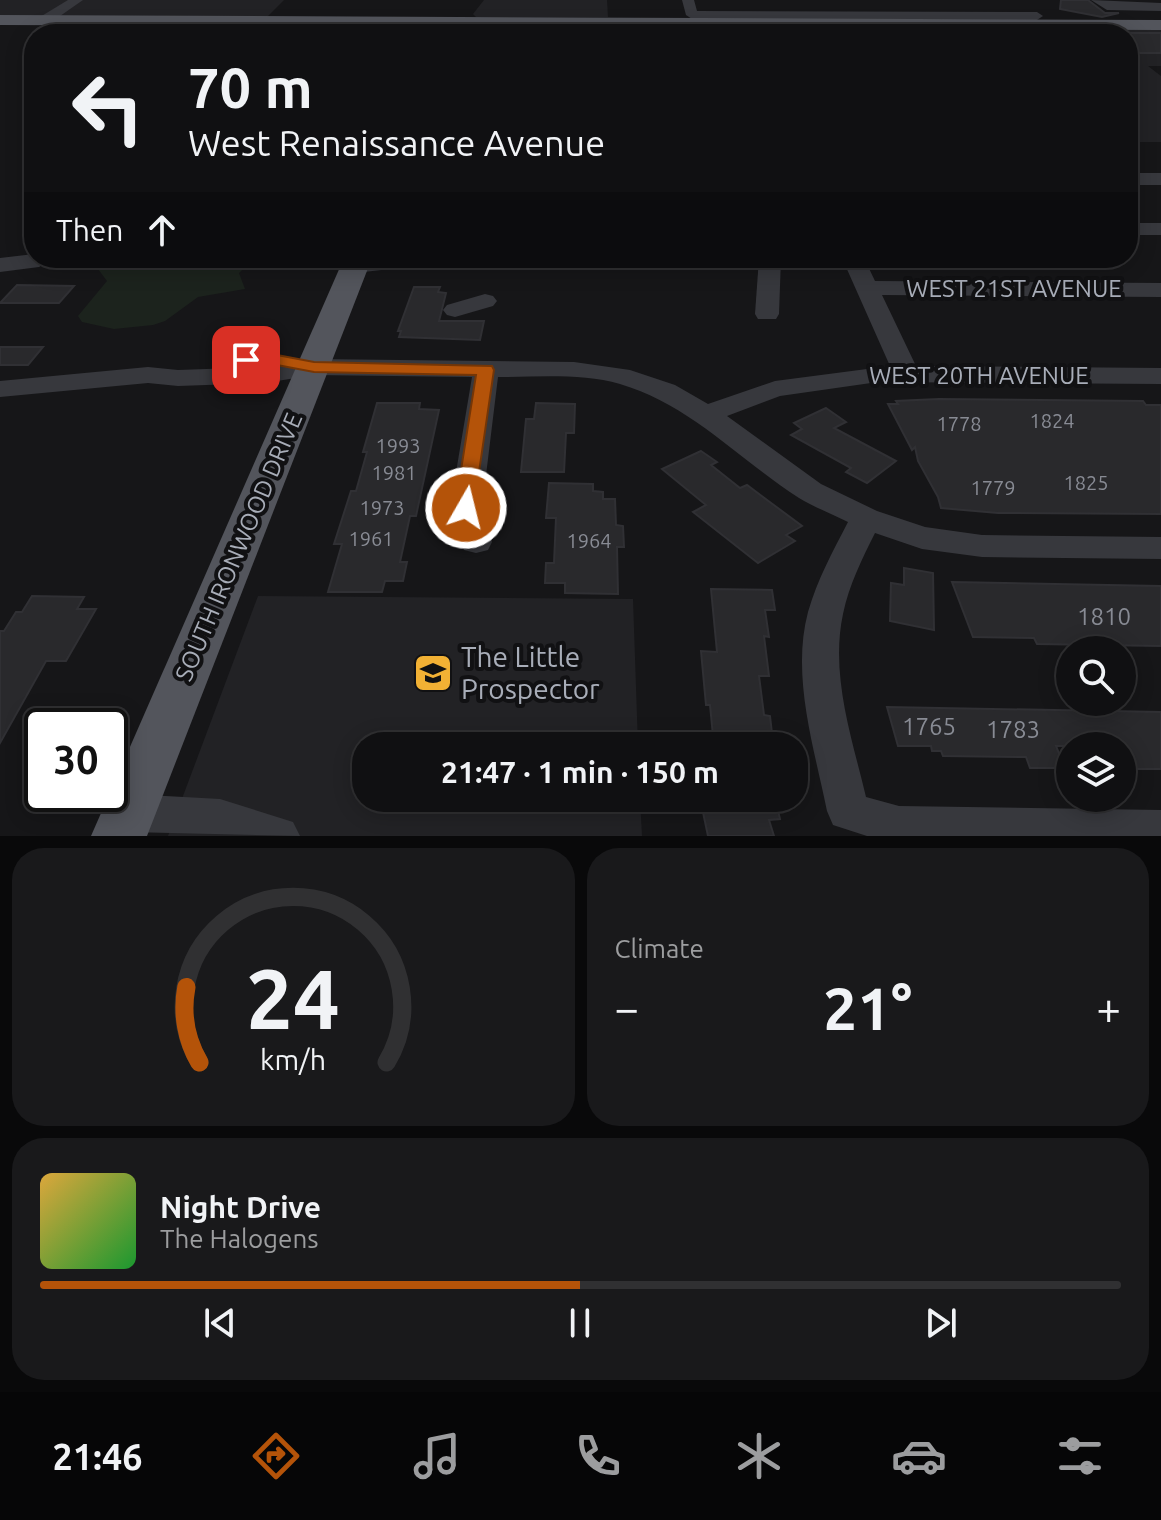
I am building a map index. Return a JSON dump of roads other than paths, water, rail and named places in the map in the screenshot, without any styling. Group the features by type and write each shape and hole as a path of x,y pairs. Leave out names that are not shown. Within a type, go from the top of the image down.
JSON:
{"main road":[{"path":"456,24 465,1"},
{"path":"0,20 250,24"},
{"path":"661,24 868,20 1102,24"},
{"path":"1138,25 1161,25"},
{"name":"SOUTH IRONWOOD DRIVE","path":"124,824 355,268"}],"street":[{"path":"45,20 77,0"},
{"path":"688,0 692,15 868,20 1037,16 1016,0"},
{"path":"768,0 776,15"},
{"path":"853,0 868,20"},
{"path":"938,0 954,16"},
{"path":"1102,3 1161,7"},
{"path":"1138,179 1161,179"},
{"path":"1138,229 1161,229"},
{"path":"0,265 24,262"},
{"path":"374,268 383,271 471,268"},
{"path":"767,314 769,268"},
{"path":"858,268 907,374"},
{"name":"WEST 21ST AVENUE","path":"867,288 1161,290"},
{"path":"455,310 485,301"},
{"path":"0,389 148,375 178,378 265,375 314,367 574,370 621,376 665,391 706,414 810,491 866,518 922,538 982,546 1161,548"},
{"path":"476,542 466,508 486,370"},
{"name":"WEST 20TH AVENUE","path":"706,414 775,389 878,374 1161,376"},
{"path":"866,518 836,581 824,618 822,672 829,723 848,811 899,826 1161,830"},
{"path":"124,824 220,818 278,836"}],"place":[{"name":"The Little Prospector","path":"433,673"}]}
